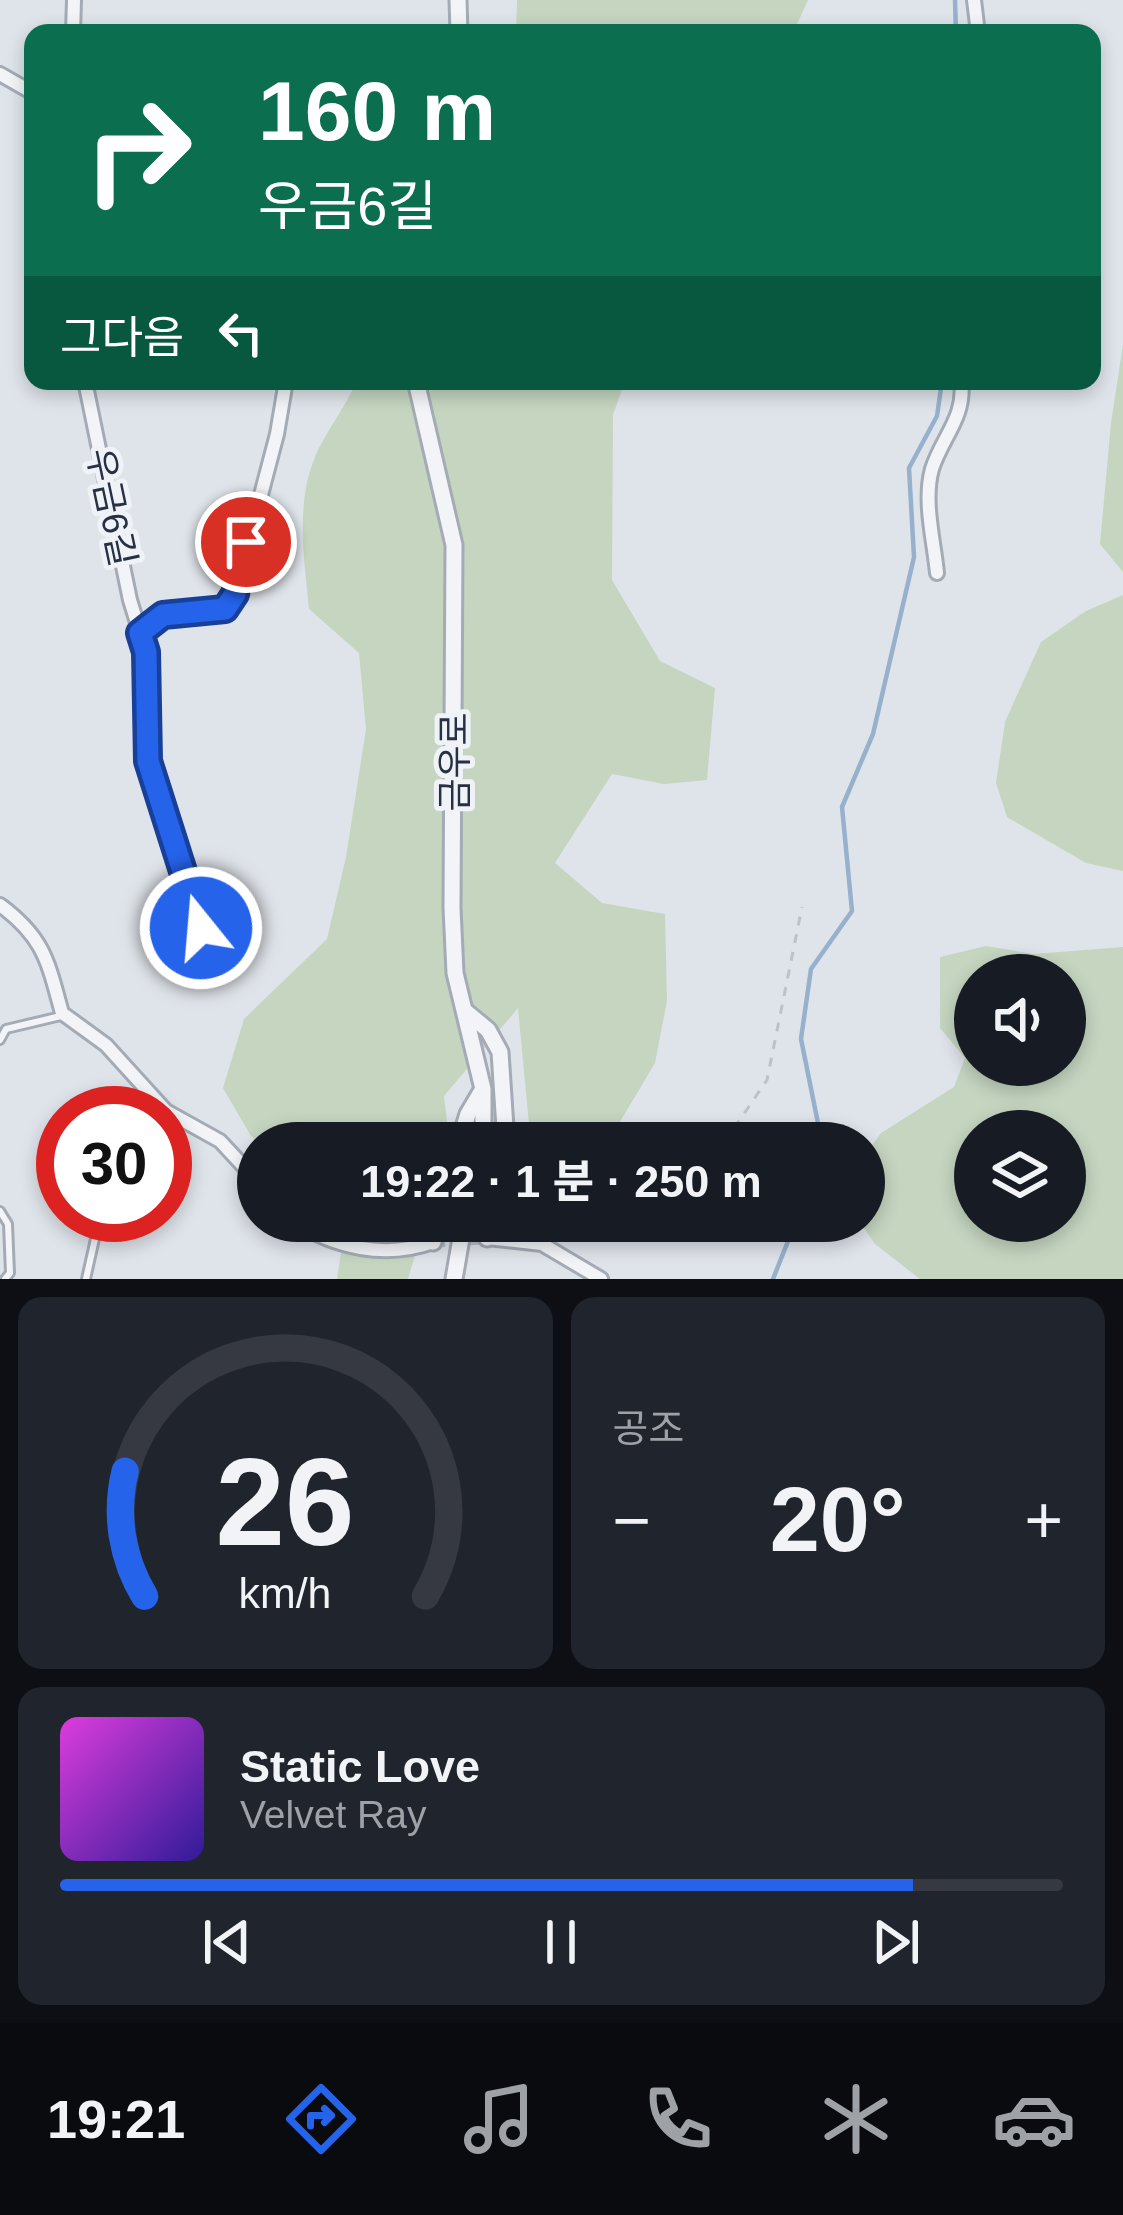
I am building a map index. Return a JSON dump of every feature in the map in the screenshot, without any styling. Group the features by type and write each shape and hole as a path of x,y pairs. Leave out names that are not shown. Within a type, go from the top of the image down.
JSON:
{"street":[{"name":"우금6길","path":"88,390 146,652 148,761 215,963"},
{"path":"140,633 163,615 225,609 235,594 284,390"},
{"name":"금우로","path":"418,390 454,545 455,974 483,1089 483,1122"},
{"path":"937,573 928,498 932,467 949,440 964,400 962,390"},
{"path":"0,905 34,935 50,962 65,1016 106,1045 142,1086"},
{"path":"464,1011 488,1030 500,1052 505,1122"},
{"path":"466,1122 483,1089"},
{"path":"192,1126 220,1141 237,1159"},
{"path":"334,1242 402,1251 433,1242"},
{"path":"454,1279 460,1242"},
{"path":"534,1242 601,1279"}],"lane":[{"path":"0,1040 5,1029 65,1016"},
{"path":"0,1210 8,1224 10,1273 5,1279"},
{"path":"86,1279 94,1242"}],"path":[{"path":"738,1122 767,1080 802,907"},
{"path":"542,1244 546,1242"}],"green space":[{"path":"517,0 808,0 797,24 516,24"},
{"path":"1123,344 1123,572 1100,544"},
{"path":"352,390 622,390 613,415 612,580 660,661 715,688 707,780 664,784 612,774 555,863 602,903 665,914 667,1001 655,1063 620,1122 529,1122 518,1008 444,1096 447,1122 243,1122 223,1088 244,1019 327,939 346,857 366,729 359,653 309,609 303,527 311,467"},
{"path":"1123,595 1123,871 1086,863 1007,817 996,783 1005,722 1041,642 1086,611"},
{"path":"986,946 1034,954 954,954 954,1045 940,1028 940,957"},
{"path":"1123,947 1123,1279 920,1279 875,1244 885,1242 885,1130 954,1087 1086,1086 1086,954 1034,954"},
{"path":"343,1242 419,1242 408,1279 337,1279"}],"waterway":[{"path":"955,0 956,24"},
{"path":"818,1122 801,1039 811,969 852,911 842,807 873,734 914,557 909,468 937,416 941,390"},
{"path":"773,1279 788,1242"}],"route":[{"path":"201,928 148,761 146,652 140,633 163,615 225,609 235,594 246,542"}]}
